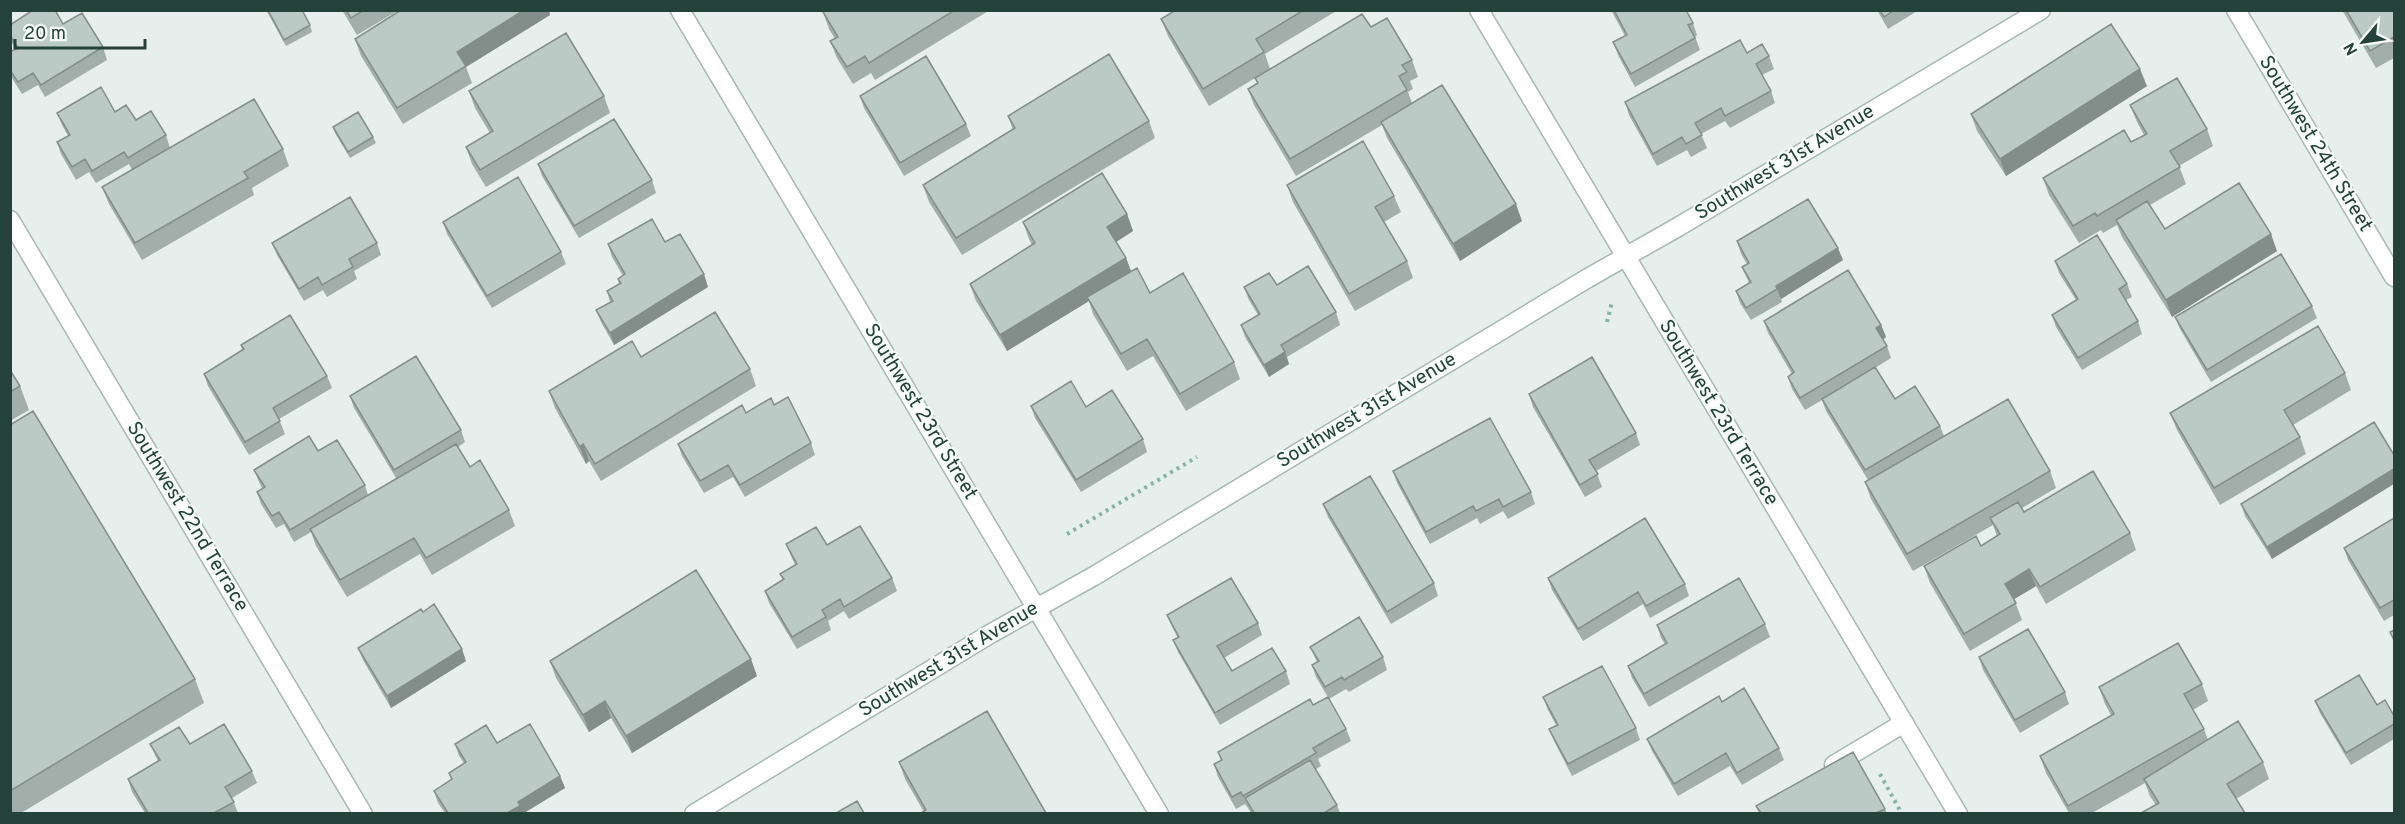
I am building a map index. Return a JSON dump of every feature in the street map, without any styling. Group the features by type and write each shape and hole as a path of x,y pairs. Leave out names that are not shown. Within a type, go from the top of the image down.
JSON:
{"street":[{"name":"Southwest 23rd Street","path":"680,10 1159,813"},
{"name":"Southwest 23rd Terrace","path":"1479,10 1958,813"},
{"name":"Southwest 31st Avenue","path":"694,813 2041,10"},
{"name":"Southwest 24th Street","path":"2236,10 2394,277"},
{"name":"Southwest 22nd Terrace","path":"10,220 363,813"},
{"path":"1815,777 1904,723"}],"path":[{"path":"1607,322 1614,298"},
{"path":"1067,534 1197,457"},
{"path":"1876,767 1902,813"}],"building":[{"path":"33,10 55,10 63,24 82,13 103,47 41,85 33,73 18,82 10,70 10,52 18,48 10,35 10,25"},
{"path":"268,10 302,10 310,25 284,40"},
{"path":"346,10 364,10 351,18"},
{"path":"401,10 524,10 457,52 466,66 397,108 355,39"},
{"path":"826,10 955,10 869,63 865,56 847,67 830,41 838,37 823,12"},
{"path":"1176,10 1304,10 1256,39 1264,52 1203,89 1161,19"},
{"path":"1614,10 1686,10 1693,23 1688,25 1695,38 1631,74 1613,42 1627,35"},
{"path":"1880,10 1894,10 1884,17"},
{"path":"2346,10 2394,10 2394,37 2370,51"},
{"path":"1362,14 1371,27 1387,18 1412,60 1402,65 1407,72 1399,76 1407,90 1290,159 1248,89 1258,83 1255,78"},
{"path":"2111,24 2140,69 2000,159 1971,114"},
{"path":"566,33 604,96 480,170 466,147 493,131 469,91"},
{"path":"1740,40 1747,53 1762,44 1769,56 1756,64 1771,91 1725,116 1721,108 1695,123 1702,135 1686,144 1682,137 1653,154 1625,102"},
{"path":"1109,54 1149,121 956,238 923,185 1015,128 1008,116"},
{"path":"926,56 966,124 900,163 860,96"},
{"path":"2177,78 2207,129 2170,151 2180,167 2097,216 2095,213 2073,226 2043,178 2124,130 2131,142 2147,134 2130,105"},
{"path":"1442,85 1516,204 1453,244 1381,122"},
{"path":"101,87 115,112 126,105 136,120 151,111 166,135 128,158 124,152 92,171 85,159 72,167 57,142 70,135 57,113"},
{"path":"254,99 283,149 244,172 248,178 135,243 102,187"},
{"path":"358,112 373,137 348,152 333,127"},
{"path":"614,119 652,180 574,226 538,164"},
{"path":"1363,141 1394,196 1375,207 1407,261 1349,294 1287,185"},
{"path":"1102,173 1127,214 1107,227 1126,258 1000,335 970,284 1035,243 1023,222"},
{"path":"518,177 561,252 487,296 443,222"},
{"path":"2239,183 2271,234 2166,300 2116,220 2147,201 2165,229"},
{"path":"350,197 377,243 349,259 353,267 322,285 318,277 299,289 272,243"},
{"path":"1808,199 1838,248 1776,286 1777,289 1746,308 1736,291 1751,282 1742,267 1749,263 1737,241"},
{"path":"652,219 665,242 680,234 704,274 610,333 596,310 613,301 607,291 621,283 618,279 625,274 608,244"},
{"path":"2097,235 2127,284 2119,289 2138,321 2078,358 2052,315 2078,299 2055,261"},
{"path":"2281,254 2312,306 2207,370 2175,317"},
{"path":"1308,266 1336,312 1281,345 1285,352 1264,365 1241,325 1260,314 1244,287 1269,273 1277,285"},
{"path":"1137,268 1150,293 1183,273 1234,362 1180,394 1147,339 1121,354 1087,297"},
{"path":"1848,270 1881,325 1876,328 1887,346 1800,398 1788,377 1794,372 1764,321"},
{"path":"715,312 750,369 595,464 583,444 580,447 549,391 632,341 641,357"},
{"path":"290,315 327,376 273,408 280,421 245,442 204,374 244,349 241,345"},
{"path":"2318,326 2345,373 2284,410 2300,437 2214,488 2170,413"},
{"path":"416,356 461,430 394,470 350,396"},
{"path":"1592,357 1636,433 1589,460 1598,474 1580,485 1529,394"},
{"path":"1875,367 1895,399 1915,386 1940,426 1865,470 1822,399"},
{"path":"10,370 20,386 10,392"},
{"path":"1071,381 1086,407 1112,390 1143,439 1076,480 1031,406"},
{"path":"788,397 811,443 740,485 728,465 700,481 678,444 742,405 746,413 771,398 774,405"},
{"path":"2008,399 2050,471 1907,554 1865,482"},
{"path":"33,411 195,679 10,791 10,425"},
{"path":"1490,418 1531,492 1503,507 1499,499 1476,511 1473,506 1426,532 1393,471"},
{"path":"2374,422 2394,455 2394,469 2267,547 2241,504"},
{"path":"309,436 318,451 337,440 365,485 290,530 279,512 272,516 257,492 265,487 254,470"},
{"path":"456,444 470,467 480,460 509,510 426,558 414,538 340,580 310,529"},
{"path":"2093,471 2130,533 2040,587 2029,569 2005,584 2016,603 1964,634 1924,566 1976,536 1981,546 2000,534 1990,518 2018,502 2024,512"},
{"path":"1370,476 1434,583 1387,612 1323,504"},
{"path":"1645,518 1685,584 1646,606 1638,592 1578,629 1548,578"},
{"path":"2394,518 2394,600 2380,608 2344,548"},
{"path":"860,526 892,578 844,607 840,599 822,610 826,617 792,637 765,591 784,579 780,574 797,564 786,544 816,527 827,545"},
{"path":"696,570 751,659 626,736 605,701 583,715 550,661"},
{"path":"1231,578 1258,623 1217,646 1232,671 1272,648 1286,671 1215,713 1173,640 1179,637 1167,615"},
{"path":"1739,578 1765,624 1644,694 1628,666 1667,643 1657,625"},
{"path":"434,604 462,649 387,696 358,648 421,609 423,612"},
{"path":"1359,617 1383,657 1344,680 1342,677 1325,687 1312,665 1319,661 1310,647"},
{"path":"2028,629 2065,692 2015,720 1979,657"},
{"path":"2178,643 2202,684 2184,694 2204,729 2068,806 2040,756 2114,714 2099,687"},
{"path":"1602,666 1636,728 1568,764 1549,729 1558,725 1543,697"},
{"path":"2359,675 2377,705 2385,700 2394,716 2394,724 2346,753 2315,701"},
{"path":"1744,688 1779,748 1737,773 1726,753 1674,784 1647,739 1719,696 1722,702"},
{"path":"1328,697 1346,729 1313,748 1316,753 1243,796 1241,792 1232,797 1214,764 1222,760 1218,752 1310,699 1313,705"},
{"path":"987,711 1046,813 921,813 926,810 899,762"},
{"path":"2238,721 2263,762 2227,784 2245,813 2141,813 2159,803 2144,779"},
{"path":"224,724 252,771 225,787 234,802 214,813 148,813 128,779 160,760 150,744 179,727 190,744"},
{"path":"530,724 560,776 518,802 520,806 507,813 448,813 434,791 452,779 449,773 466,762 455,744 486,725 497,743"},
{"path":"1853,752 1885,809 1876,813 1761,813 1756,806"},
{"path":"1310,760 1337,805 1324,813 1254,813 1245,798"},
{"path":"857,801 864,813 836,813"}]}
